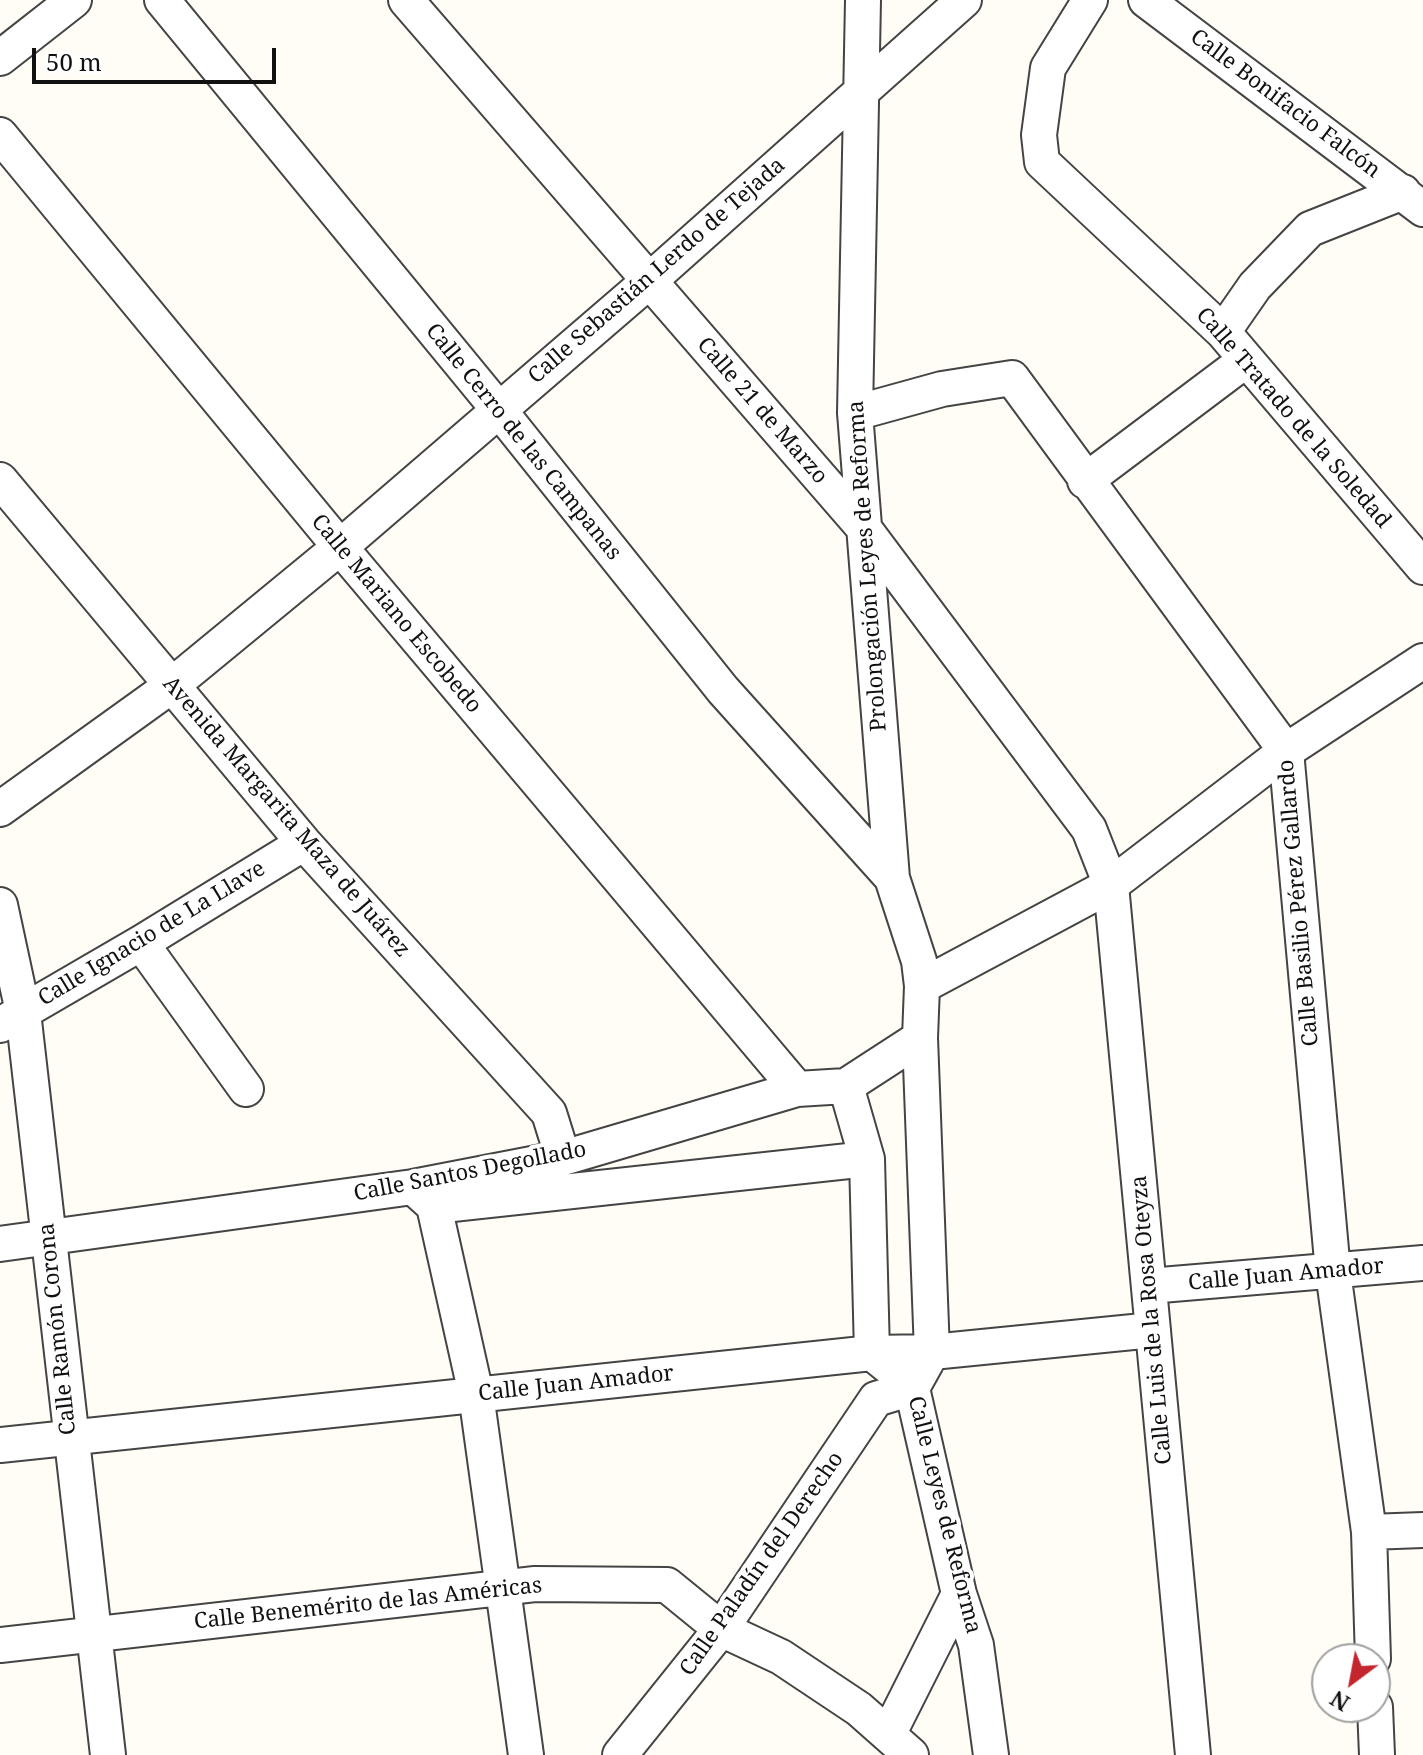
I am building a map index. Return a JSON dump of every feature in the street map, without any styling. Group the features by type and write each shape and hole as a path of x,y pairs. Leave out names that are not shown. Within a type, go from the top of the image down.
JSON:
{"street":[{"path":"0,58 73,0"},
{"name":"Calle Cerro de las Campanas","path":"162,0 499,410 723,690 892,878"},
{"name":"Calle 21 de Marzo","path":"406,0 863,527 1089,829 1111,885"},
{"name":"Prolongación Leyes de Reforma","path":"863,0 855,413 892,878 919,961 922,986 920,1038"},
{"name":"Calle Sebastián Lerdo de Tejada","path":"0,809 171,686 340,547 649,281 964,0"},
{"name":"Calle Tratado de la Soledad","path":"1090,0 1048,68 1039,135 1042,162 1223,332 1423,567"},
{"name":"Calle Bonifacio Falcón","path":"1146,0 1413,201"},
{"name":"Calle Mariano Escobedo","path":"0,135 340,547 797,1089"},
{"path":"1223,332 1255,286 1310,229 1413,201"},
{"path":"1085,481 1246,360"},
{"name":"Calle Basilio Pérez Gallardo","path":"855,413 942,389 1012,378 1286,751 1333,1272 1369,1532 1372,1643"},
{"name":"Avenida Margarita Maza de Juárez","path":"0,480 304,843 549,1113 563,1158"},
{"path":"922,986 1111,885 1286,751 1423,661"},
{"name":"Calle Ignacio de La Llave","path":"12,1018 304,843"},
{"name":"Calle Luis de la Rosa Oteyza","path":"1111,885 1193,1755"},
{"name":"Calle Ramón Corona","path":"0,905 12,1018 48,1239 108,1755"},
{"path":"141,943 246,1089"},
{"path":"920,1038 932,1352"},
{"name":"Calle Santos Degollado","path":"423,1196 797,1089 846,1086 920,1038"},
{"path":"846,1086 867,1159 872,1353 912,1388"},
{"name":"Calle Santos Degollado","path":"0,1244 423,1196 867,1159"},
{"path":"423,1196 476,1394 526,1755"},
{"name":"Calle Juan Amador","path":"1149,1286 1423,1263"},
{"name":"Calle Juan Amador","path":"0,1445 872,1353 932,1352 1153,1330"},
{"name":"Calle Leyes de Reforma","path":"932,1352 912,1388 959,1594 976,1645 991,1755"},
{"name":"Calle Paladín del Derecho","path":"620,1755 721,1629 876,1399 912,1388"},
{"path":"1369,1532 1423,1530"},
{"name":"Calle Benemérito de las Américas","path":"0,1645 535,1584 667,1585 721,1629 781,1657 859,1709 900,1744"},
{"path":"900,1744 959,1594"},
{"path":"1376,1723 1377,1755"}]}
